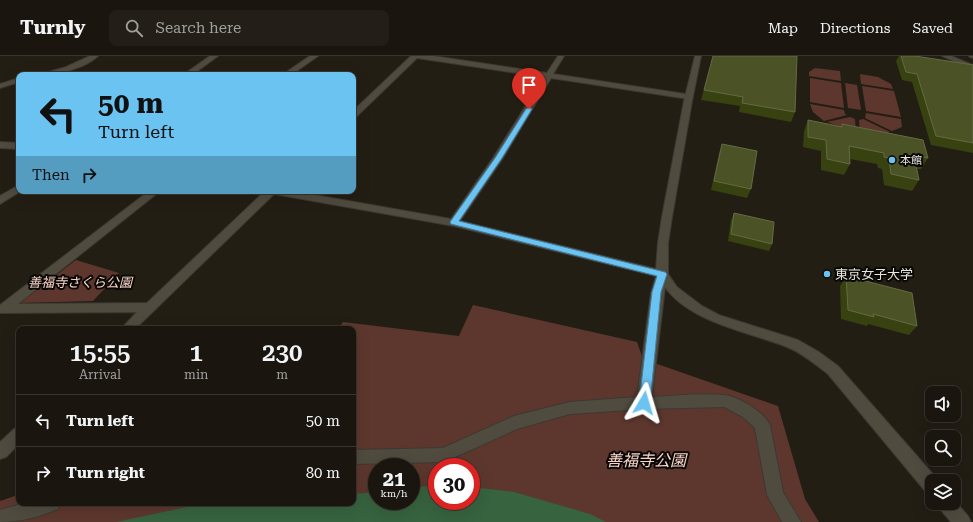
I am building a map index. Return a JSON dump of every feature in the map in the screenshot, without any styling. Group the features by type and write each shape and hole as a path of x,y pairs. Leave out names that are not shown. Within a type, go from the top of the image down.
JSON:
{"street":[{"path":"55,72 68,69 95,56"},
{"path":"191,72 215,56"},
{"path":"290,72 314,56"},
{"path":"356,112 415,56"},
{"path":"419,56 689,97"},
{"path":"454,222 498,158 561,56"},
{"path":"644,403 657,292 662,274 663,243 667,216 698,56"},
{"path":"945,56 973,67"},
{"path":"0,86 16,81"},
{"path":"0,145 16,146"},
{"path":"0,201 16,190"},
{"path":"1,309 151,194"},
{"path":"130,326 268,194"},
{"path":"292,194 454,222 662,274 673,290 704,312 734,325 793,344 814,356 833,370 925,478"},
{"path":"1,309 150,307"},
{"path":"356,457 444,455 514,423 563,410 644,403 724,401 748,412 762,425 776,495 792,522"},
{"path":"0,452 16,437"},
{"path":"0,519 42,506"},
{"path":"952,510 962,522"}],"green space":[{"path":"815,68 840,71 841,81 809,76 809,72"},
{"path":"860,74 878,77 891,84 893,89 861,84"},
{"path":"810,78 841,83 844,108 810,102"},
{"path":"845,83 857,85 861,110 848,108"},
{"path":"862,86 894,91 901,117 866,111"},
{"path":"810,104 844,110 845,114 847,115 824,121 813,112"},
{"path":"866,113 901,119 902,127 892,131 865,118"},
{"path":"850,117 855,119 856,132 827,122"},
{"path":"863,119 890,132 885,134 860,132 859,120"},
{"name":"善福寺さくら公園","path":"76,260 119,273 93,301 20,303"},
{"name":"善福寺公園","path":"473,305 637,342 643,359 778,406 805,499 819,522 0,522 0,501 16,495 16,506 356,506 356,326 340,326 343,322 459,336"}],"shaded area":[{"path":"428,486 428,510 480,510 480,488 514,492 590,514 606,522 116,522 192,506 356,506 356,494 368,493 368,510 420,510 420,487"}],"building":[{"path":"713,56 797,56 795,112 742,103 743,97 704,90"},
{"path":"901,56 915,56 973,65 973,143 936,136 917,74 906,72"},
{"path":"808,120 842,127 842,124 923,140 928,158 914,156 919,180 891,174 889,158 884,157 884,153 849,146 850,164 827,159 826,140 808,137"},
{"path":"722,144 757,151 751,189 714,181"},
{"path":"734,213 774,222 772,244 731,234"},
{"path":"846,276 912,293 917,326 873,314 874,317 848,310"}],"place":[{"name":"本館","path":"892,160"},
{"name":"東京女子大学","path":"827,274"}],"route":[{"path":"529,109 516,131 454,222 662,274 657,292 644,403"}]}
